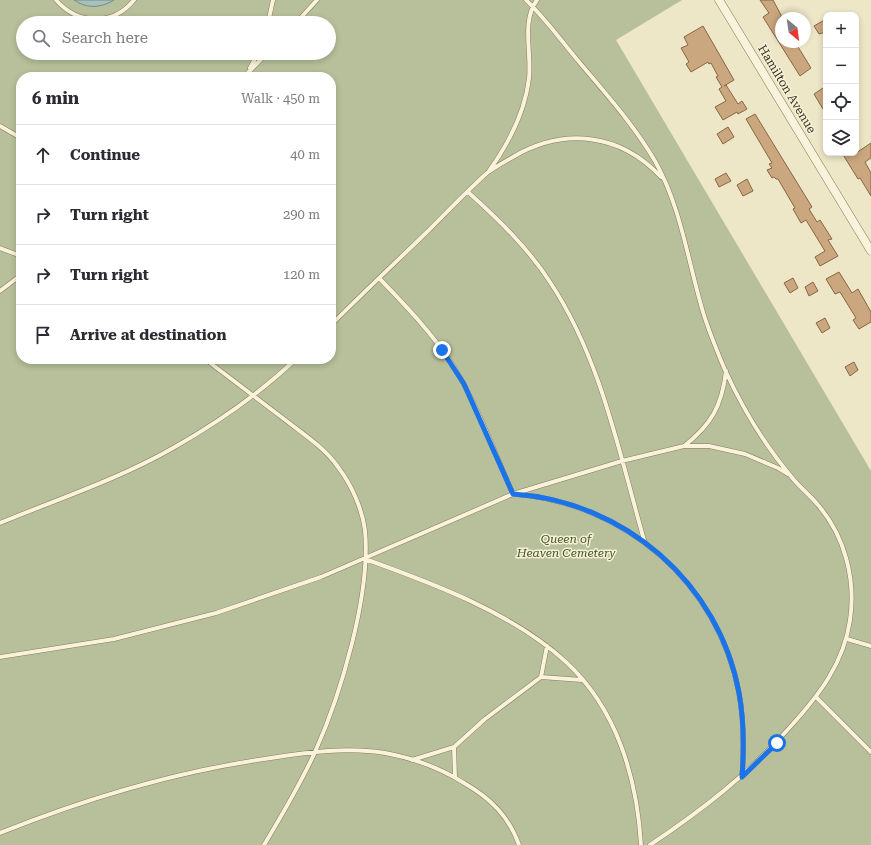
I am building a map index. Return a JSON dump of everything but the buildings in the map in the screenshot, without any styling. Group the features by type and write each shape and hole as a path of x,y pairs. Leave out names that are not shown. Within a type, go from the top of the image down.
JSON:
{"street":[{"name":"Hamilton Avenue","path":"719,0 871,252"}],"lane":[{"path":"56,0 69,12 76,16"},
{"path":"114,16 117,15 134,0"},
{"path":"270,16 273,0"},
{"path":"302,16 317,0"},
{"path":"526,0 616,105 643,143 664,180 680,224 704,315 726,371 762,435 790,475 827,517 843,548 851,583 850,620 846,639 836,666 816,698 764,756 742,777 697,814 650,845"},
{"path":"488,173 514,132 526,96 531,64 529,15 532,6 537,0"},
{"path":"248,72 254,60"},
{"path":"248,72 260,60"},
{"path":"0,126 16,135"},
{"path":"336,320 488,173 534,146 567,138 583,138 612,144 650,165 664,180"},
{"path":"468,192 524,248 549,280 569,313 589,354 597,375 644,540"},
{"path":"0,248 16,254"},
{"path":"379,278 428,330 454,367 464,384 513,494"},
{"path":"0,291 16,279"},
{"path":"212,364 319,445 340,468 352,491 362,516 365,530 365,559 358,610 335,703 315,752 289,803 264,845"},
{"path":"0,523 123,473 167,452 254,396 290,364"},
{"path":"684,446 703,429 716,411 720,400 726,371"},
{"path":"0,657 78,646 176,625 261,599 365,559 432,528 513,494 622,461 684,446 709,446 745,454 778,468 790,475"},
{"path":"513,494 551,499 611,521 644,540 691,588 710,615 720,633 739,693 742,730 742,777"},
{"path":"365,559 445,590 505,620 547,646 566,662 582,680 611,724 627,761 637,800 641,845"},
{"path":"846,639 871,646"},
{"path":"541,677 547,646"},
{"path":"412,760 454,747 491,714 541,677 582,680"},
{"path":"816,698 871,752"},
{"path":"454,747 456,777"},
{"path":"1,834 58,811 157,781 253,760 342,750 385,753 437,768 456,777 480,792 497,807 509,822 518,845"}],"green space":[{"name":"Queen of Heaven Cemetery","path":"0,0 682,0 616,40 871,471 871,845 0,845"}],"water":[{"path":"74,0 114,0 104,5 89,6"}],"route":[{"path":"442,350 464,384 513,494 533,495 572,505 592,512 627,530 644,540 654,549 702,601 720,633 735,676 739,693 742,716 742,777 777,743"}]}
